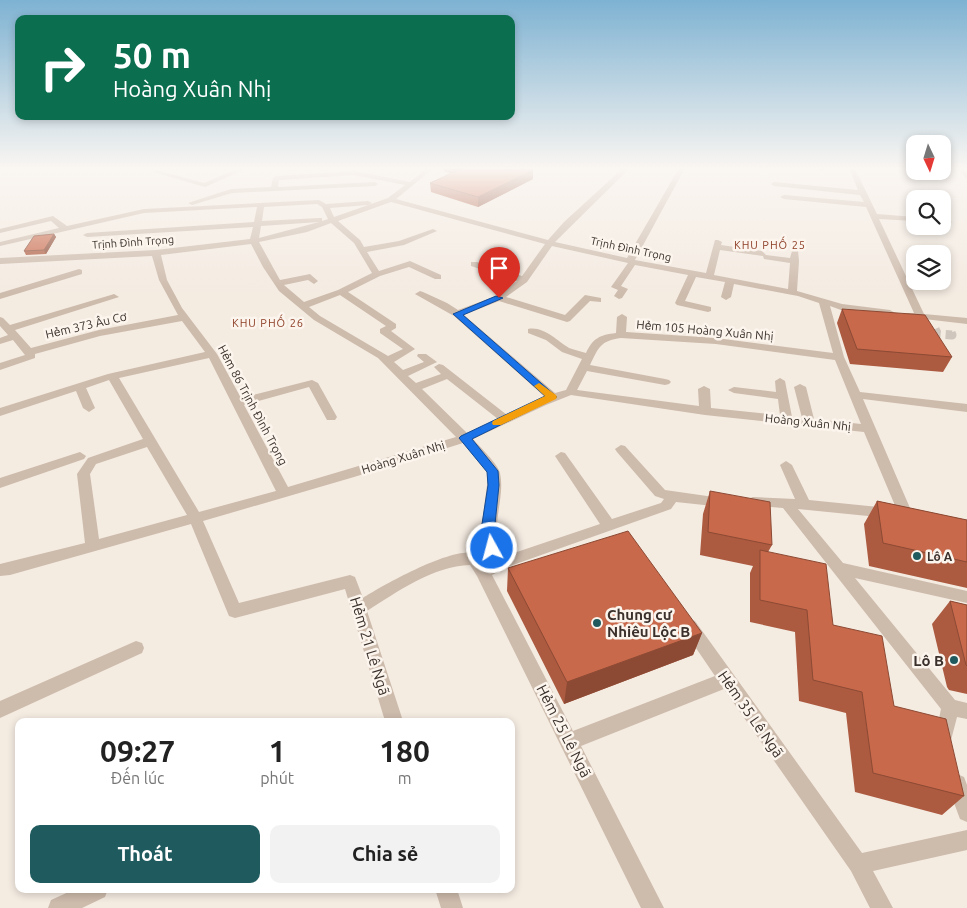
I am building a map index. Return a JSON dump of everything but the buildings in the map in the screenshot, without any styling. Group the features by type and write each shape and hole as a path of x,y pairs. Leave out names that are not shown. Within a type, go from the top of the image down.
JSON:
{"street":[{"path":"0,244 152,210"},
{"path":"260,210 254,241 278,283 317,318 387,361 465,438 493,471 494,485 489,524 492,548 502,563"},
{"path":"326,210 332,220 357,242 377,274"},
{"name":"Trịnh Đình Trọng","path":"0,261 36,257 156,253 190,239 254,241 292,233 332,220 349,210"},
{"name":"Trịnh Đình Trọng","path":"441,210 550,243 632,262 792,293 824,303 967,321"},
{"path":"457,314 499,298 524,280 550,243 582,210"},
{"path":"619,296 623,289 616,287 632,262 659,210"},
{"path":"870,210 925,317 934,329"},
{"path":"132,232 144,211"},
{"path":"873,216 906,218"},
{"path":"10,242 0,231 54,218 65,229"},
{"path":"87,235 132,232 190,239 257,224 332,220"},
{"path":"362,250 401,243 433,232"},
{"path":"709,277 717,244 765,255 795,257 792,293"},
{"name":"Hẻm 86 Trịnh Đình Trọng","path":"156,253 163,280 185,317 212,354 284,493"},
{"path":"303,306 341,292 377,274 410,264 438,277"},
{"path":"474,264 524,280"},
{"path":"0,296 79,272"},
{"path":"693,274 680,303 708,309"},
{"path":"278,283 310,277 314,281"},
{"path":"726,297 730,281"},
{"path":"341,292 393,326 384,331 410,349 387,361"},
{"path":"420,294 444,305 457,314 552,397"},
{"path":"0,341 12,332 114,297"},
{"path":"499,298 567,319 588,298 598,300"},
{"name":"Hoàng Xuân Nhị","path":"0,570 284,493 465,438 552,397 570,392 705,411 869,429 839,357 824,303"},
{"name":"Hẻm 373 Âu Cơ","path":"0,367 30,356 29,352 99,333 185,317"},
{"path":"621,335 622,317"},
{"path":"944,319 950,330"},
{"path":"0,320 29,352"},
{"path":"532,331 550,338 566,350 588,357"},
{"name":"Hẻm 105 Hoàng Xuân Nhị","path":"570,392 596,343 608,337 621,335 716,341 839,357"},
{"path":"0,412 112,376 212,354"},
{"path":"402,375 432,362 422,356"},
{"path":"438,367 505,420"},
{"path":"583,367 665,382"},
{"path":"414,388 448,375"},
{"path":"112,376 195,518"},
{"path":"780,381 787,420"},
{"path":"237,403 312,383 331,417"},
{"path":"80,386 89,408"},
{"path":"800,387 809,422"},
{"path":"704,389 705,411"},
{"path":"734,390 783,396"},
{"path":"856,395 967,408"},
{"path":"869,429 906,515"},
{"path":"93,546 83,474 92,461 151,442"},
{"path":"621,449 660,493 672,498 710,502 786,503 906,515 923,519"},
{"path":"0,483 80,456"},
{"path":"561,456 612,525 626,540"},
{"path":"786,465 806,505"},
{"path":"359,608 410,578 464,557 474,559 483,572 502,563 666,506 672,498"},
{"path":"786,503 837,568 958,709 944,738 962,802 967,812"},
{"name":"Hẻm 21 Lê Ngã","path":"195,518 236,611 350,581 393,718"},
{"path":"837,568 967,597"},
{"name":"Hẻm 25 Lê Ngã","path":"483,572 653,908"},
{"name":"Hẻm 35 Lê Ngã","path":"678,610 858,864 882,908"},
{"path":"0,710 136,648"},
{"path":"570,741 726,680"},
{"path":"858,864 967,840"},
{"path":"59,908 89,893"},
{"path":"447,893 452,908"}],"tunnel":[{"path":"935,329 937,334 952,335 950,330"}],"slow traffic":[{"path":"497,423 552,397 539,386"}],"place":[{"name":"Lô A","path":"917,556"},
{"name":"Chung cư Nhiêu Lộc B","path":"597,623"},
{"name":"Lô B","path":"954,660"}],"district":[{"name":"KHU PHỐ 25","path":"770,245"},
{"name":"KHU PHỐ 26","path":"268,323"}],"route":[{"path":"492,548 489,524 494,485 493,471 465,438 552,397 457,314 499,298"}]}
